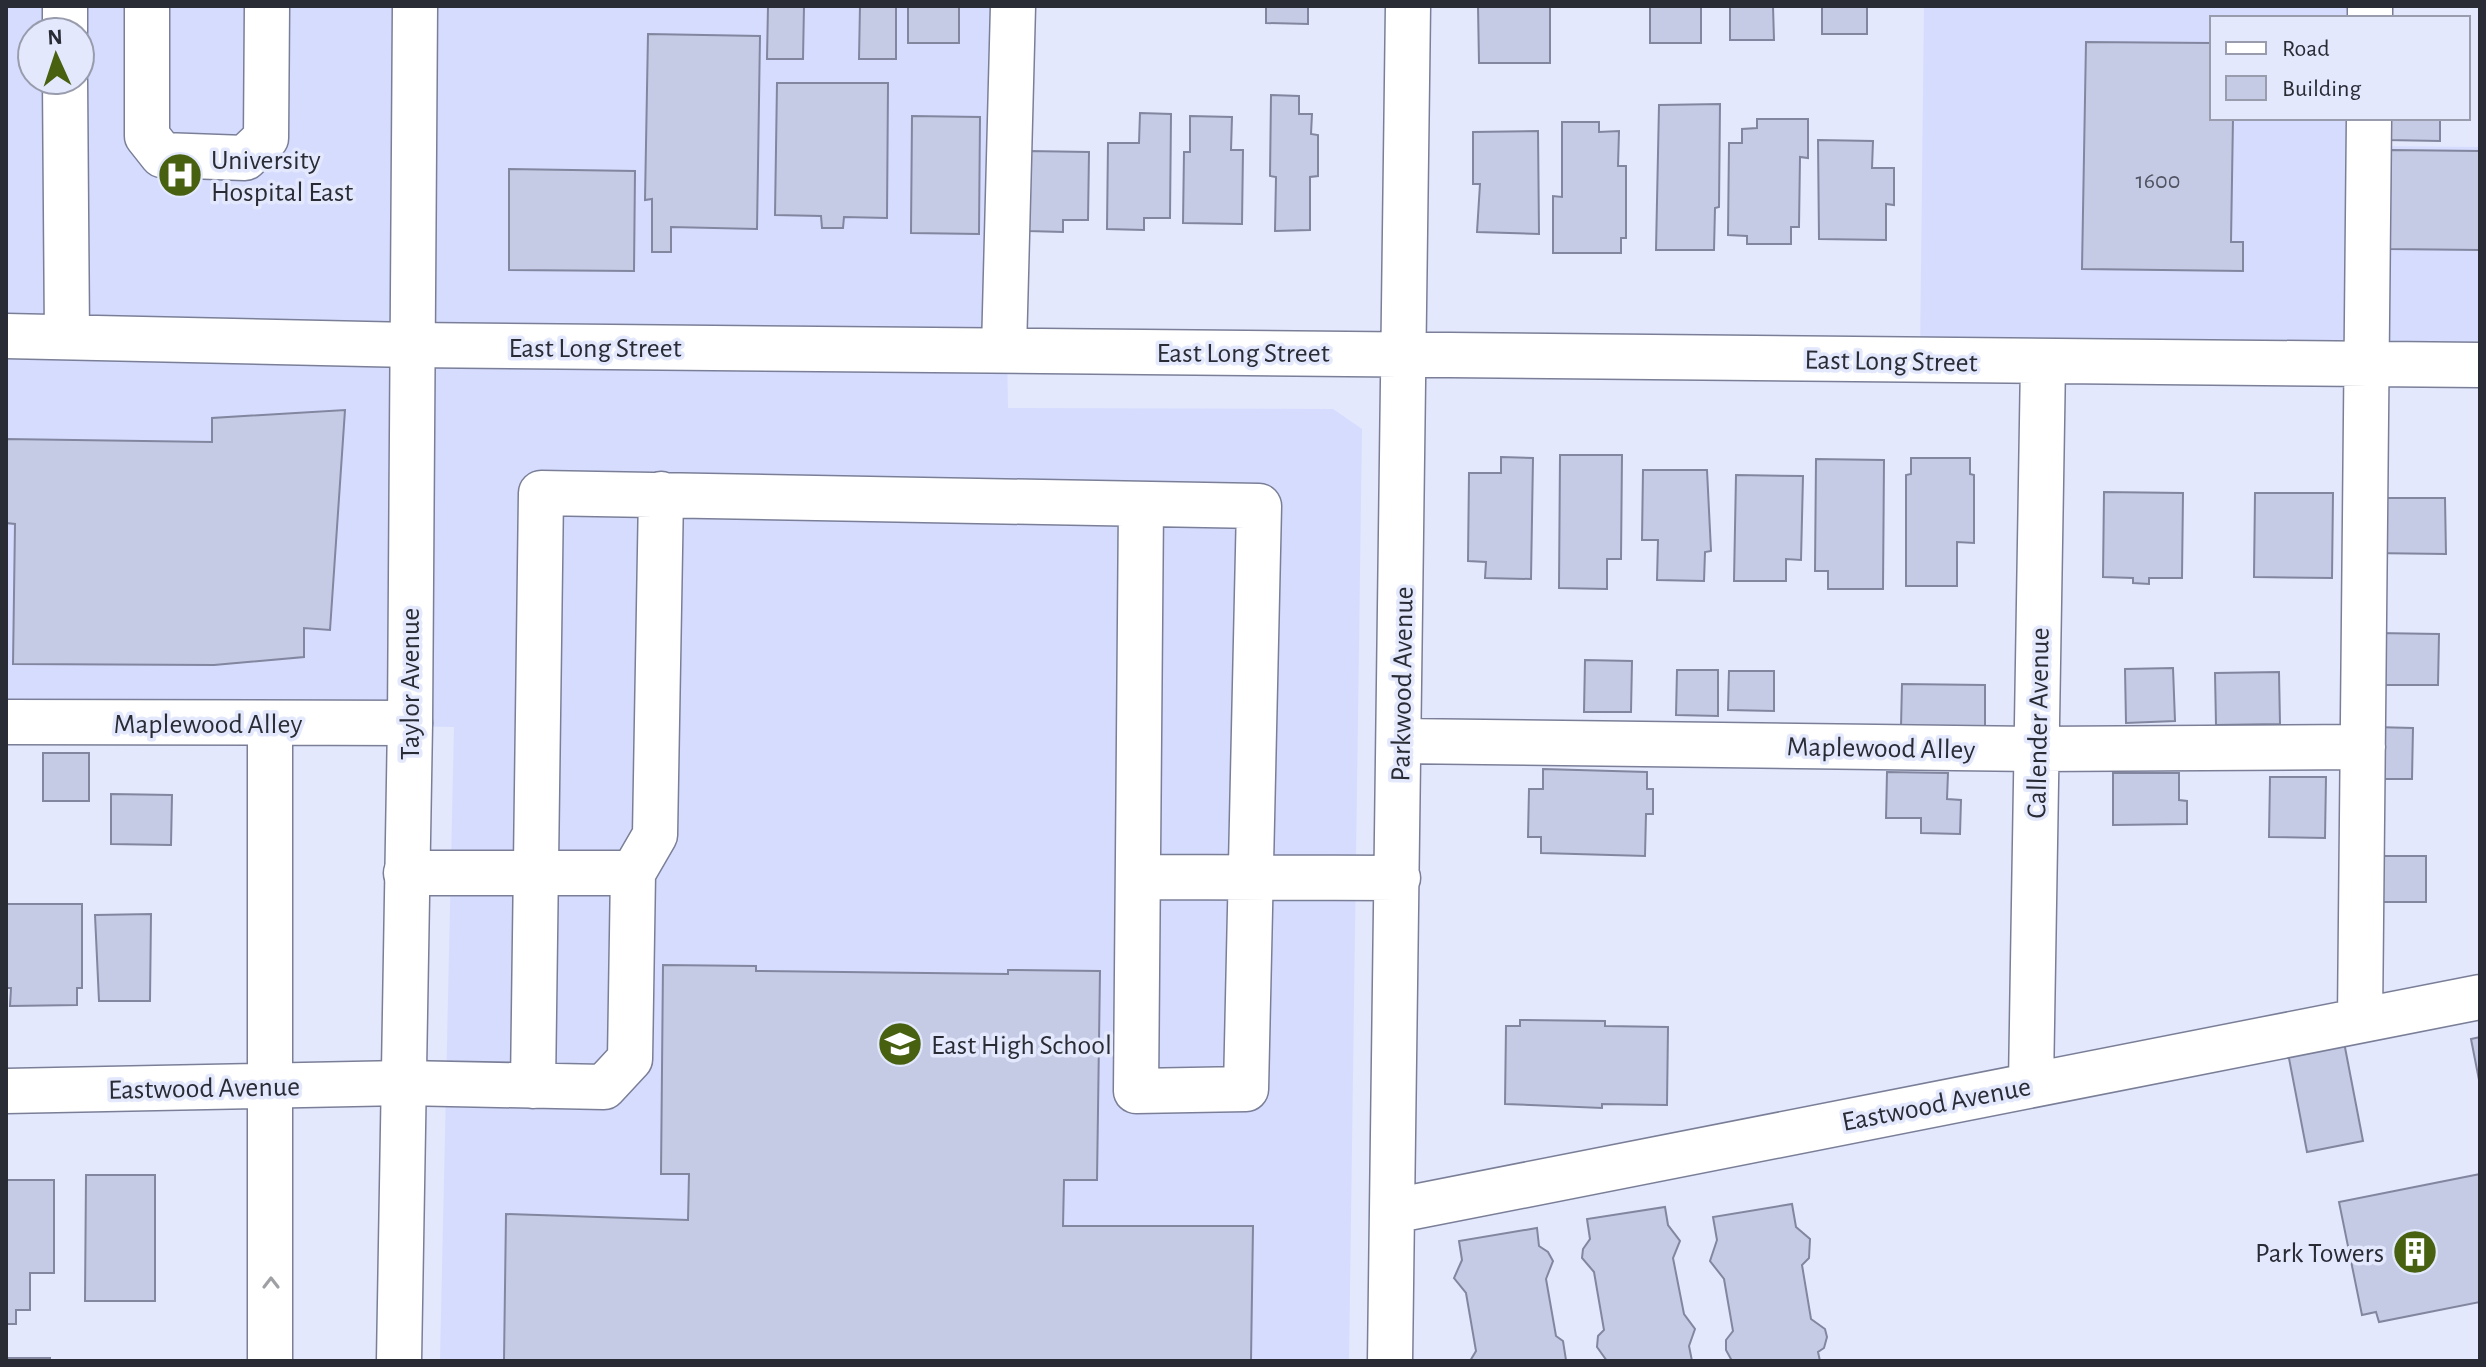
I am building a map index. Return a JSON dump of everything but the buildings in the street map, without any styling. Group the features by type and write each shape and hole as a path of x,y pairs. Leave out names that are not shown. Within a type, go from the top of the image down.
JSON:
{"street":[{"path":"147,6 147,136 162,155 245,158 266,138 267,6"},
{"name":"Taylor Avenue","path":"399,1361 410,723 415,6"},
{"path":"1004,350 1013,6"},
{"name":"Parkwood Avenue","path":"1390,1361 1406,353 1408,6"},
{"path":"65,96 67,337"},
{"path":"2360,1020 2369,120"},
{"name":"East Long Street","path":"6,336 411,345 2480,365"},
{"name":"Callender Avenue","path":"2031,1084 2043,362"},
{"path":"533,1086 541,493 1259,506 1246,1089 1136,1091 1141,504"},
{"path":"406,873 633,873 655,835 661,494"},
{"name":"Maplewood Alley","path":"6,722 410,723"},
{"path":"270,723 270,1361"},
{"name":"Maplewood Alley","path":"1400,741 2036,749 2363,747"},
{"name":"Eastwood Avenue","path":"6,1091 403,1083 604,1087 630,1059 633,873"},
{"path":"1139,877 1398,878"},
{"name":"Eastwood Avenue","path":"1393,1211 2480,997"}],"shaded area":[{"name":"East High School","path":"6,6 1001,6 1008,408 1333,409 1362,429 1349,1361 440,1361 454,727 6,719"},
{"path":"1924,6 2361,6 2362,16 2210,16 2210,120 2363,120 2364,146 2480,147 2480,362 1920,358"}],"place":[{"name":"University Hospital East","path":"180,175"},
{"name":"East High School","path":"900,1044"},
{"name":"Park Towers","path":"2415,1252"}]}
